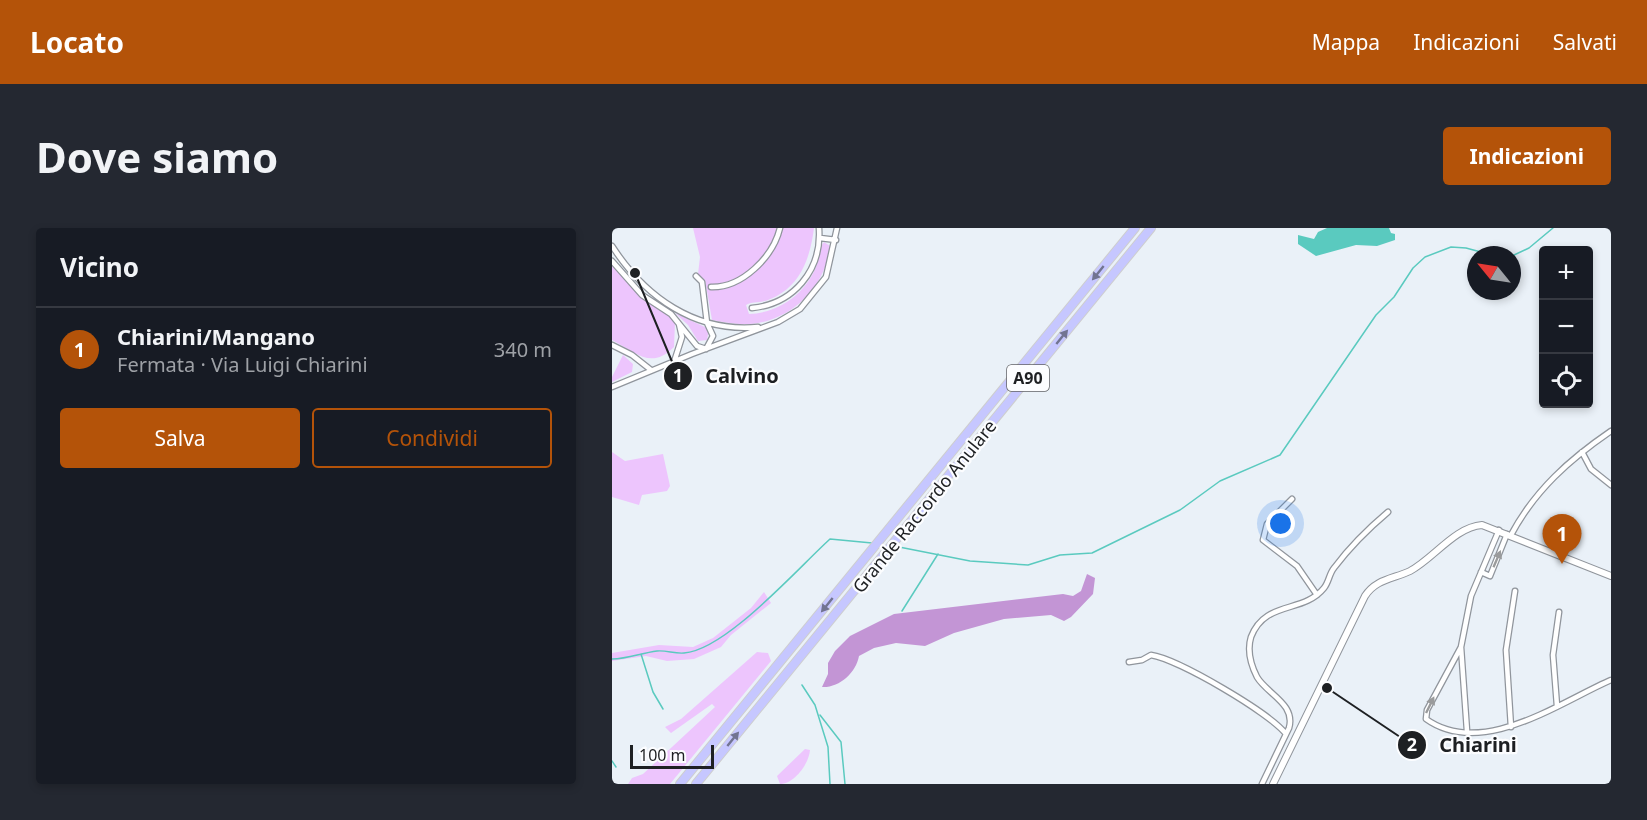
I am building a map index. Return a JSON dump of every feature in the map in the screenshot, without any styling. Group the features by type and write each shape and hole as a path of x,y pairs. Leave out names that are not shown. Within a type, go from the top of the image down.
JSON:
{"highway":[{"name":"Grande Raccordo Anulare","path":"680,784 1135,228"},
{"name":"Grande Raccordo Anulare","path":"696,784 1150,228"}],"street":[{"path":"711,287 723,288 754,269 772,250 780,228"},
{"path":"752,308 770,306 792,295 806,279 820,238 819,228"},
{"path":"612,387 767,326 800,309 826,278 837,228"},
{"path":"820,238 836,240"},
{"path":"612,246 624,266 653,294 690,316 707,323 734,329 767,326"},
{"path":"612,261 642,295 678,321 697,346 706,349"},
{"path":"696,276 702,282 707,323 713,336 706,349"},
{"path":"674,362 682,337 678,321"},
{"path":"612,345 632,355 651,370"},
{"path":"1481,572 1490,576 1509,535 1547,484 1568,461 1611,431"},
{"path":"1581,452 1594,472 1611,485"},
{"path":"1292,499 1267,524 1263,540 1297,566 1317,595"},
{"path":"1262,784 1291,723 1289,713 1257,677 1249,654 1249,643 1262,618 1317,595 1325,586 1335,567 1388,512"},
{"path":"1273,784 1372,587 1382,580 1414,568 1470,528 1482,525 1611,576"},
{"path":"1467,731 1461,647 1466,616 1499,530"},
{"path":"1511,727 1506,650 1515,591"},
{"path":"1557,706 1553,662 1559,612"},
{"path":"1461,647 1425,715 1427,720 1438,725 1467,731 1511,727 1537,718 1611,680"},
{"path":"1129,662 1152,655 1176,664 1259,710 1277,723 1286,734"}],"shaded area":[{"path":"693,228 814,228 810,251 796,280 779,295 746,305 749,314 771,310 790,300 806,284 812,274 824,242 830,246 821,275 803,300 792,309 764,322 730,323 712,320 705,280 698,274 700,257"},
{"path":"1327,228 1389,228 1391,233 1395,234 1395,240 1377,246 1356,245 1316,256 1298,244 1298,235 1314,239 1318,232"},
{"path":"612,261 624,277 675,322 674,347 666,354 651,358 644,357 612,340"},
{"path":"675,313 709,329 707,340 698,341 688,325"},
{"path":"623,355 633,364 632,372 612,382 612,377"},
{"path":"612,452 625,461 663,454 670,486 667,491 642,495 639,505 612,497"},
{"path":"1087,574 1095,578 1093,594 1071,617 1064,621 1051,615 1004,619 954,633 925,646 896,643 874,648 859,656 854,668 846,678 835,685 822,687 828,674 828,663 835,651 850,636 894,614 1063,594 1073,596 1081,591"},
{"path":"764,592 771,603 731,635 721,647 694,659 667,661 646,656 612,661 612,653 659,645 693,647 713,638 751,608"},
{"path":"757,652 768,653 771,661 670,784 628,784 632,778 643,774 715,707 712,704 671,733 665,727 681,719"},
{"path":"805,749 810,750 804,767 790,781 780,784 777,776"}],"waterway":[{"path":"1521,252 1553,228"},
{"path":"894,546 970,561 1028,565 1060,555 1092,553 1180,510 1220,481 1280,455 1376,315 1394,297 1413,268 1425,257 1451,247 1467,248"},
{"path":"612,659 657,651 684,653 701,648 720,638 761,606 830,539 872,543"},
{"path":"902,611 938,554"},
{"path":"641,654 653,692 663,709"},
{"path":"802,685 815,705 828,747 830,784"},
{"path":"820,715 841,742 845,784"},
{"path":"612,761 616,767"}],"place":[{"name":"Calvino","path":"635,273"},
{"name":"Chiarini/Mangano","path":"1562,564"},
{"name":"Chiarini","path":"1327,688"}]}
